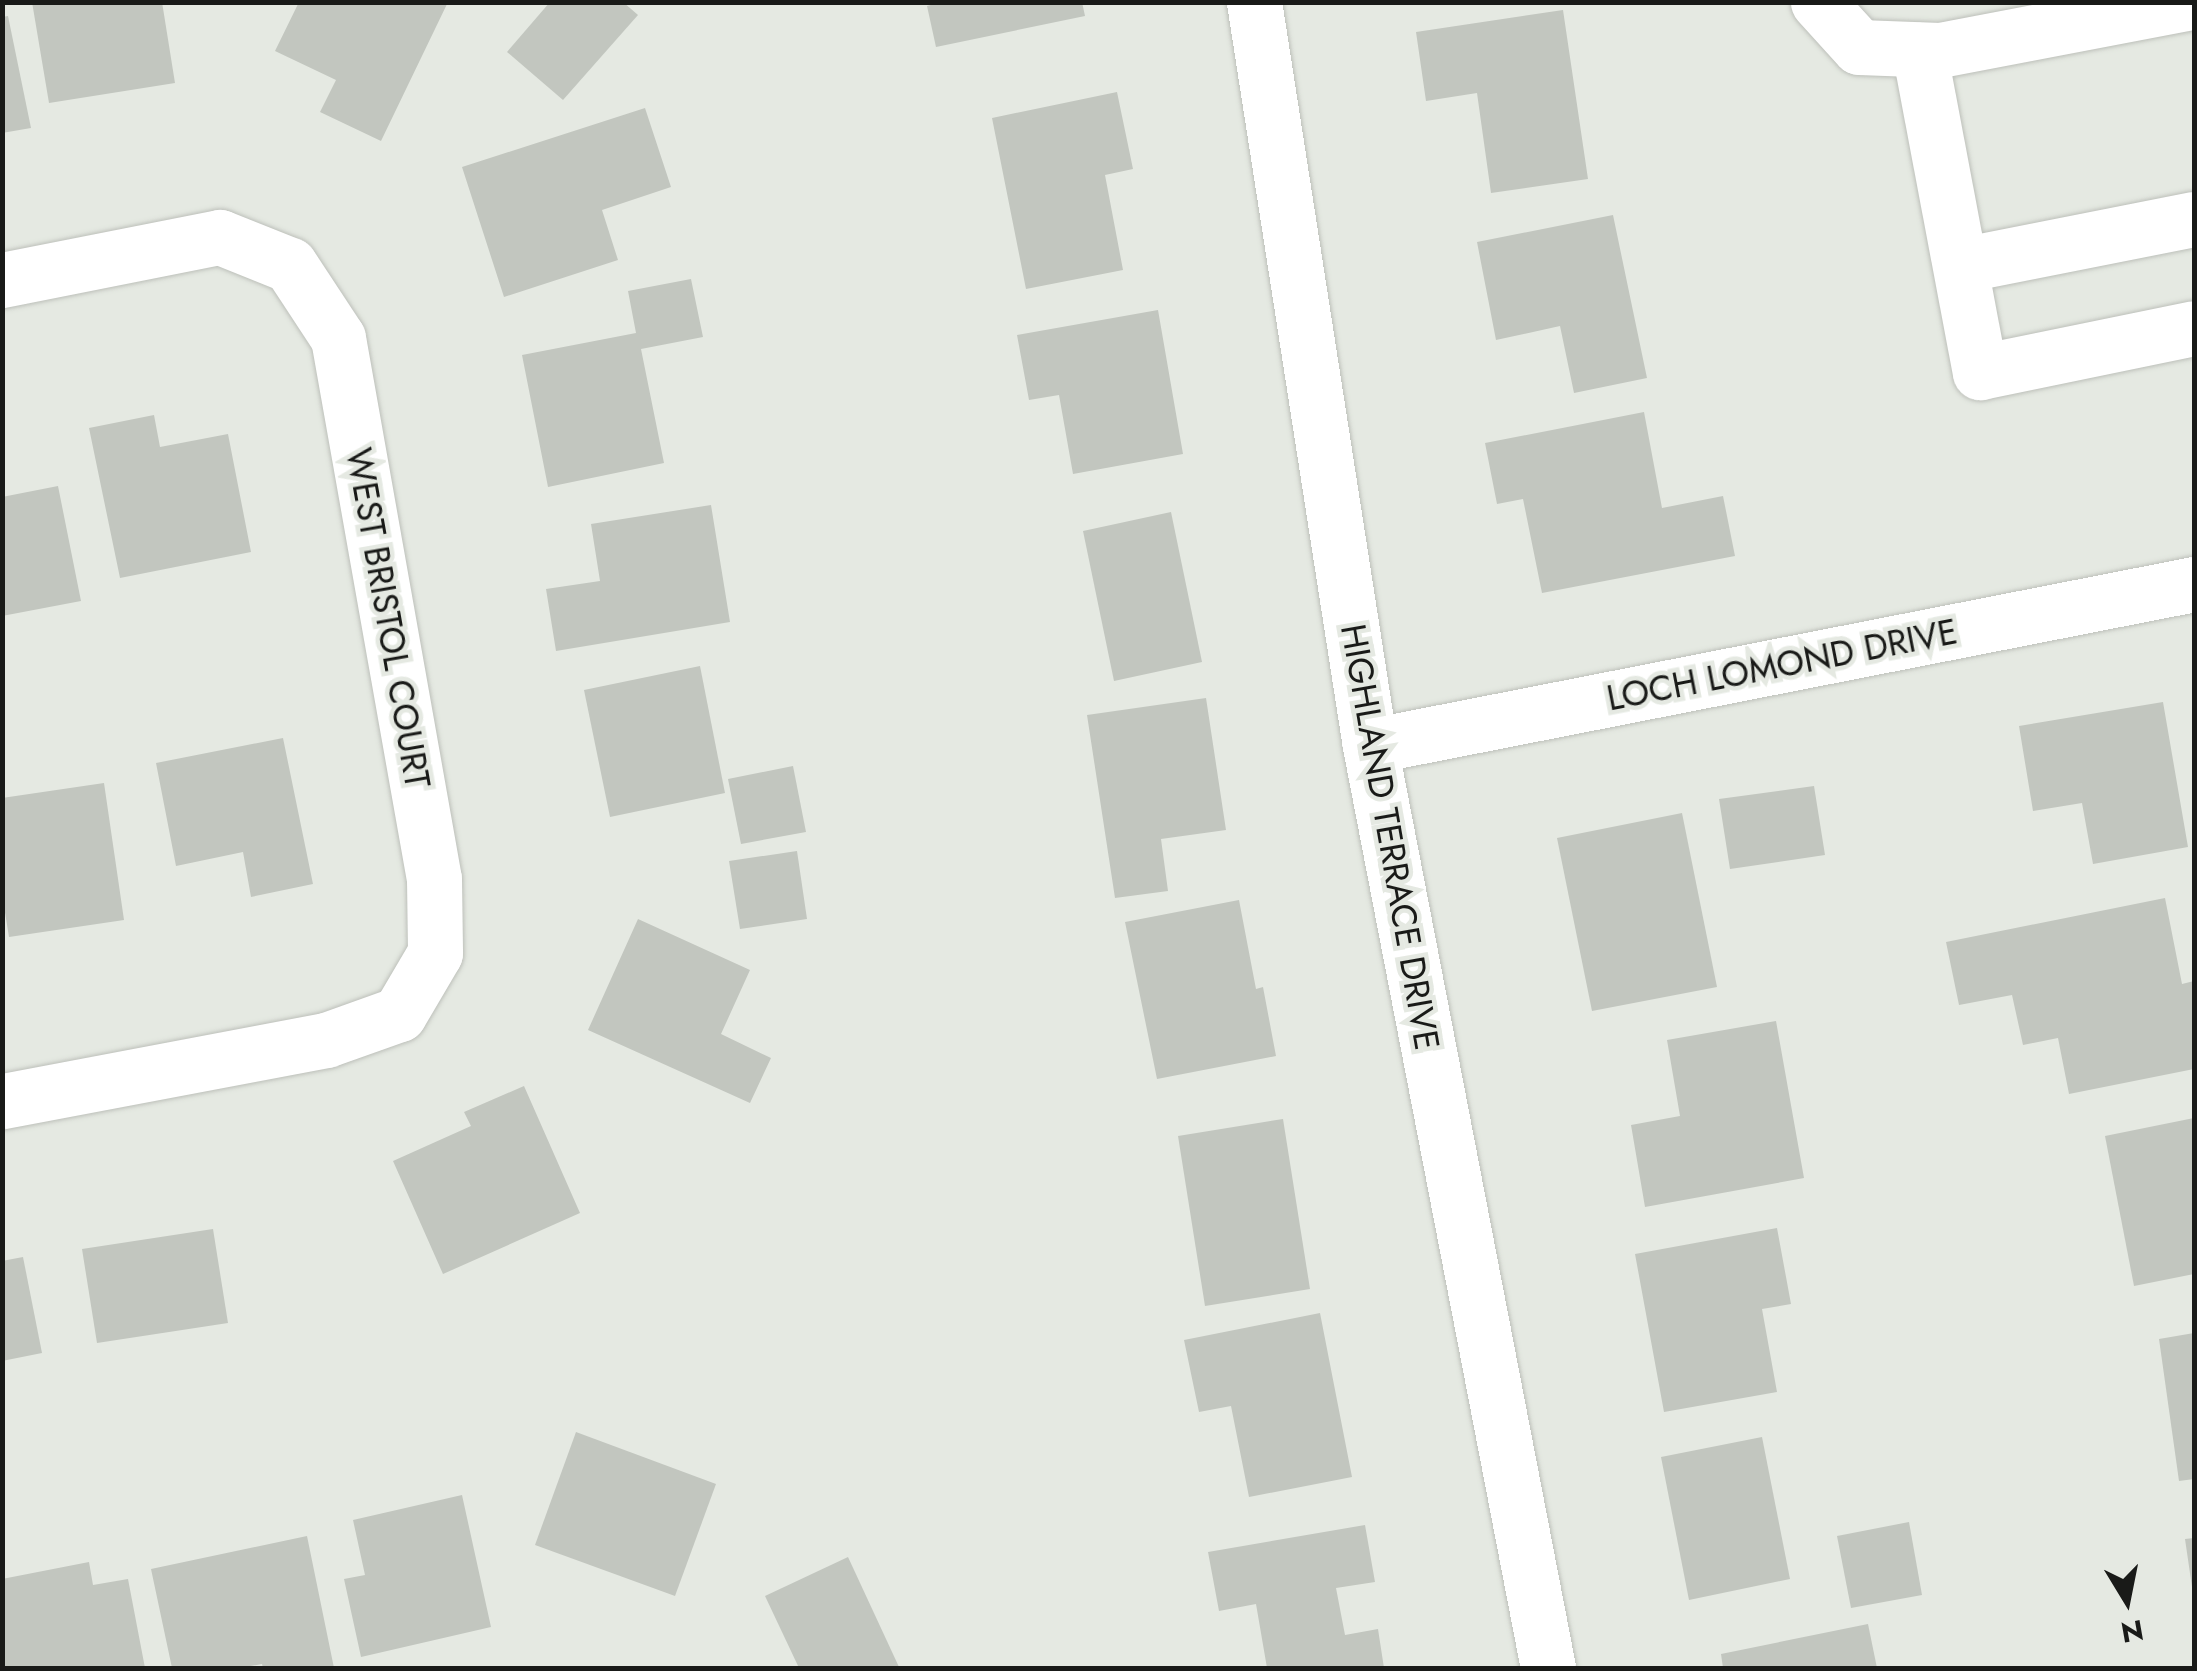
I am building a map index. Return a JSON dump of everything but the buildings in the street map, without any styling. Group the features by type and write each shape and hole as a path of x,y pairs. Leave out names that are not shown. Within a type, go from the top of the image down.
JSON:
{"street":[{"name":"HIGHLAND TERRACE DRIVE","path":"1254,2 1370,746 1548,1668"},
{"path":"1818,2 1859,47 1919,50 1940,50 2190,2"},
{"path":"1919,50 1980,372 2194,328"},
{"path":"1961,265 2194,220"},
{"name":"WEST BRISTOL COURT","path":"2,280 220,237 290,265 338,338 434,879 435,954 398,1014 326,1040 2,1101"},
{"name":"LOCH LOMOND DRIVE","path":"1370,746 2194,584"}]}
